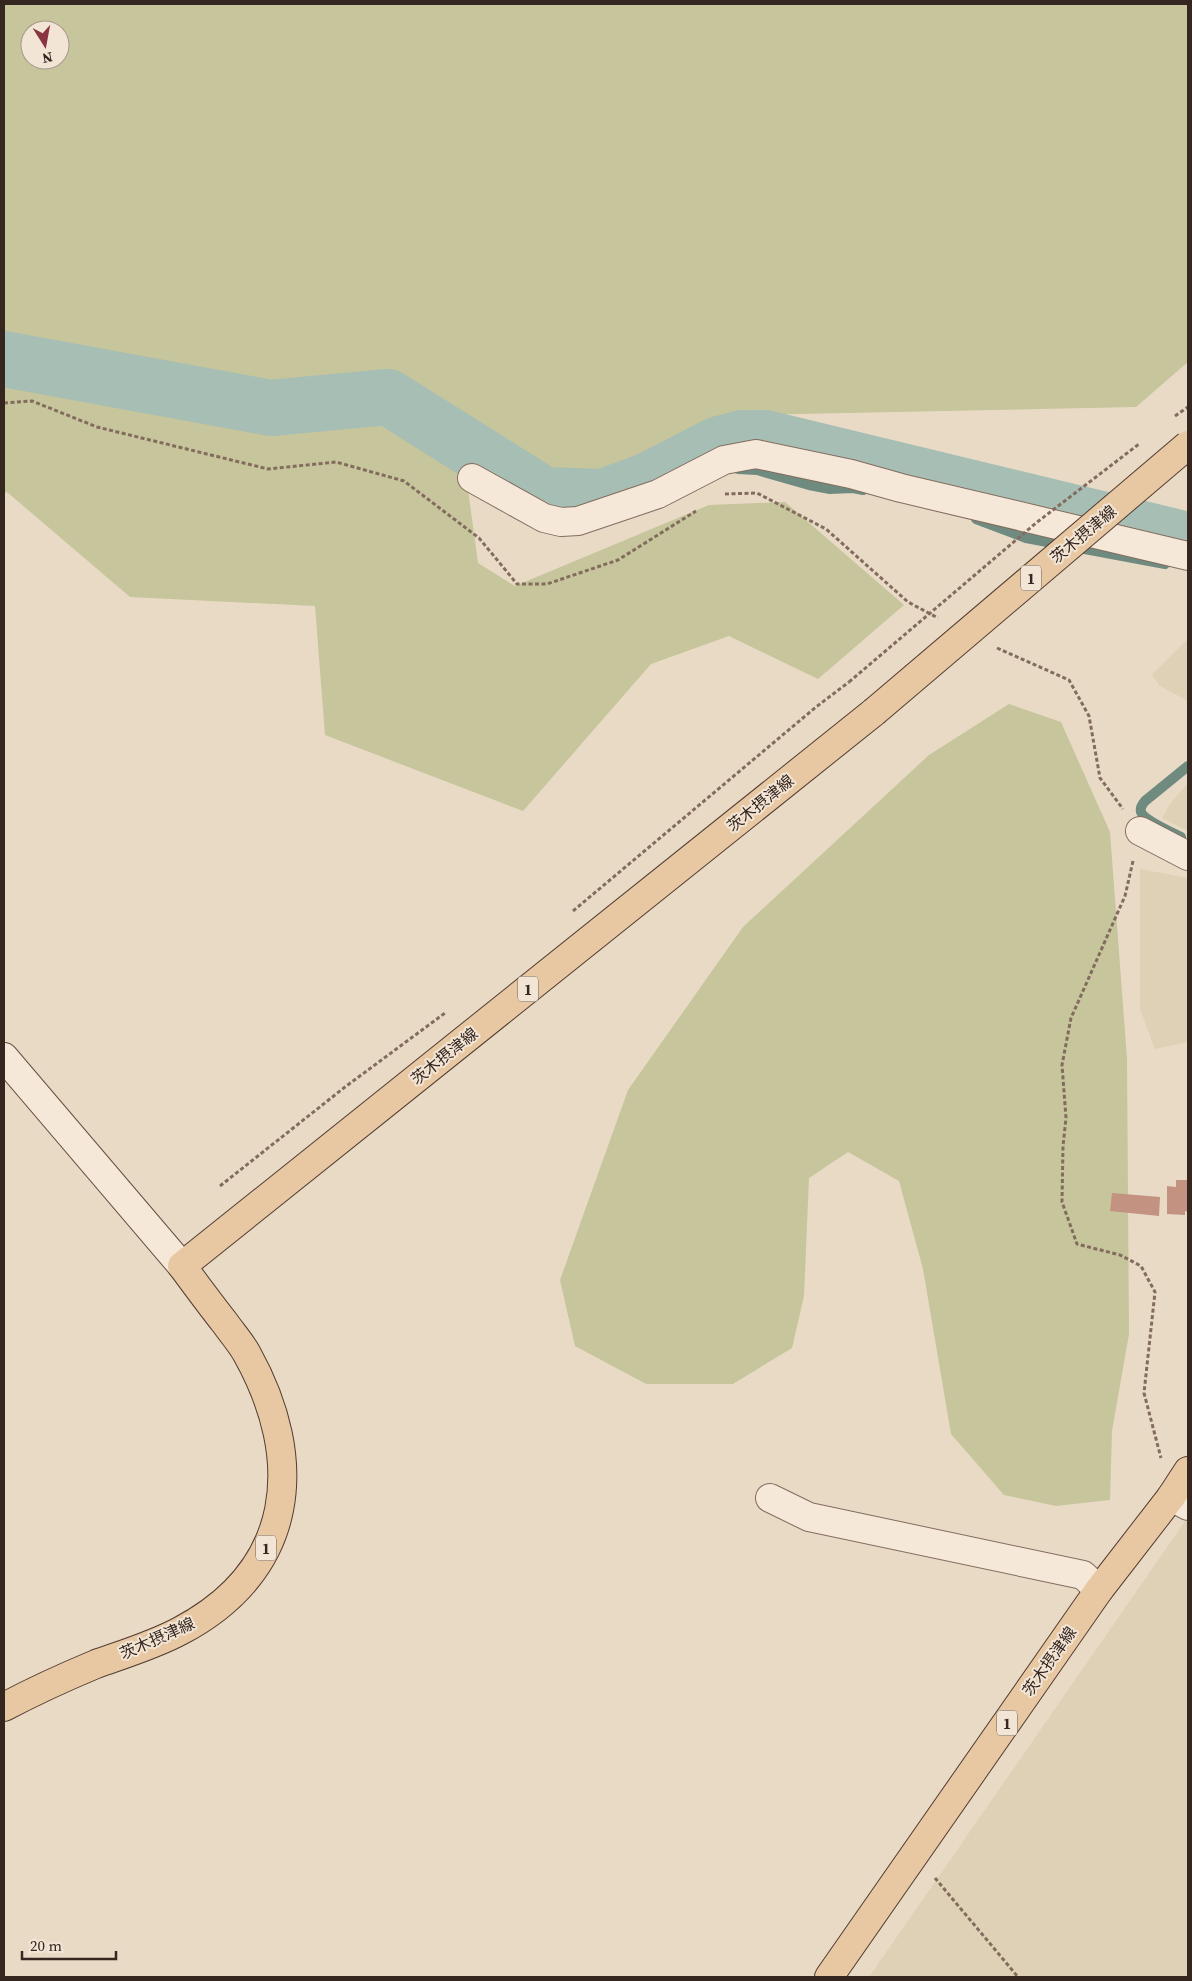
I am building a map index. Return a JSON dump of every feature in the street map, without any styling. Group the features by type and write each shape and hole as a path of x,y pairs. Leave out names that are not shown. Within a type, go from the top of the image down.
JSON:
{"main road":[{"name":"茨木摂津線","path":"4,1707 58,1680 180,1631 205,1616 227,1599 247,1579 261,1559 274,1532 281,1505 284,1481 282,1454 275,1421 264,1389 246,1352 182,1266 874,712 1188,445"},
{"name":"茨木摂津線","path":"830,1977 1098,1590 1180,1502 1188,1471"}],"street":[{"path":"472,478 544,518 560,522 578,521 658,494 724,460 756,454 851,474 901,488 1188,556"},
{"path":"1140,830 1188,856"},
{"path":"4,1057 182,1266"},
{"path":"770,1498 809,1517 1083,1575 1098,1590"}],"path":[{"path":"1173,418 1188,406"},
{"path":"566,917 816,707 849,682 1036,523 1142,441"},
{"path":"220,1186 345,1087 452,1009"},
{"path":"915,1854 1018,1977"}],"shaded area":[{"path":"1188,639 1188,701 1160,686 1152,675"},
{"path":"1188,783 1188,831 1162,818 1170,804"},
{"path":"1140,869 1188,878 1188,1042 1155,1049 1140,1009"},
{"path":"1188,1517 1188,1977 869,1977"}],"green space":[{"path":"4,4 1188,4 1188,362 1136,407 751,415 607,483 466,475 478,563 515,586 709,505 785,502 904,605 818,679 729,636 651,664 523,811 325,735 315,606 130,597 7,492 4,493"},
{"path":"1009,704 1061,722 1110,832 1127,1059 1129,1334 1112,1431 1110,1500 1056,1506 1004,1495 951,1434 923,1269 899,1181 848,1152 809,1178 804,1296 792,1348 733,1384 646,1384 575,1346 560,1280 628,1090 743,927 929,755"}],"building":[{"path":"1176,1180 1188,1180 1188,1212 1185,1211 1185,1215 1167,1214 1167,1186 1176,1187"},
{"path":"1112,1193 1160,1197 1159,1216 1110,1211"}],"waterway":[{"path":"4,359 271,408 388,397 544,495 603,497 649,480 719,444 742,438 765,438 1188,540"},
{"path":"738,469 757,470 830,489 853,488 863,490"},
{"path":"976,519 1026,538 1165,564"},
{"path":"1181,837 1147,819 1141,812 1141,809 1145,801 1188,766"}]}
